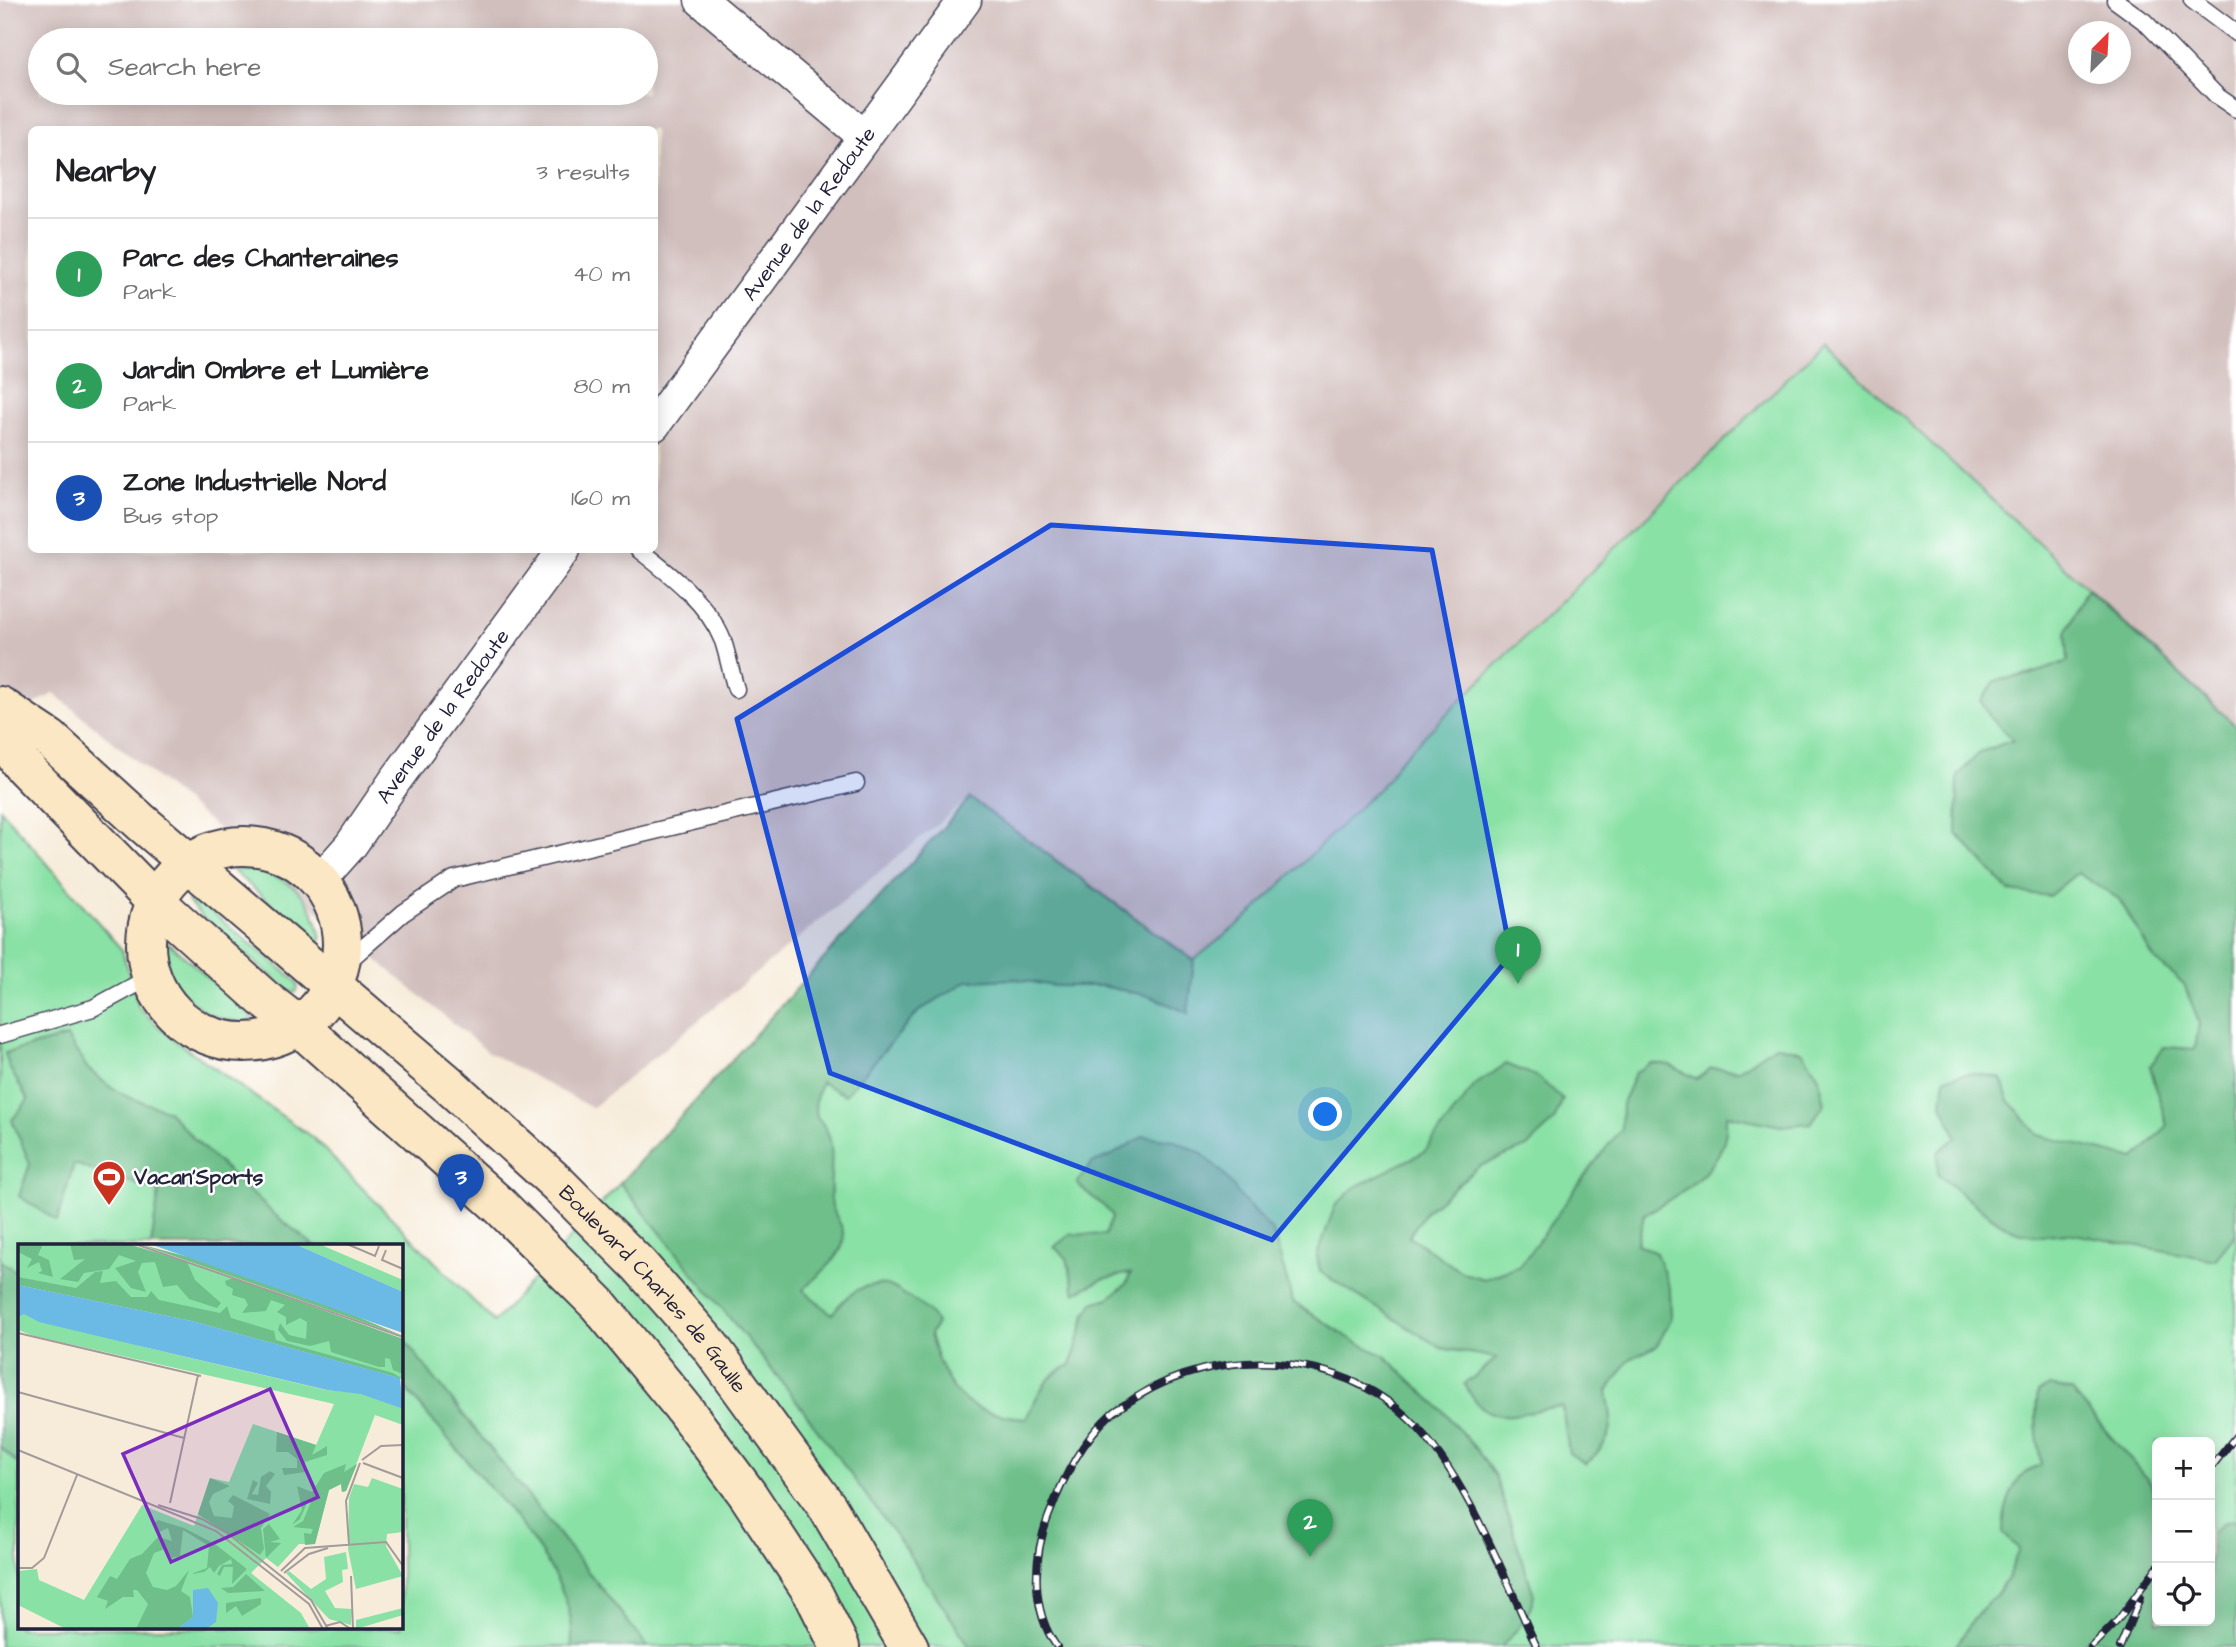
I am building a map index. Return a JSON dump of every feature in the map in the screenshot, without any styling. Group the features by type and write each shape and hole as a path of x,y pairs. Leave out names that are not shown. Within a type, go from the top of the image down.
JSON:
{"main road":[{"name":"Boulevard Charles de Gaulle","path":"0,706 50,739 188,863 337,977 559,1185 639,1265 710,1346 828,1508 909,1647"},
{"path":"0,731 21,764 155,901 500,1206 598,1304 681,1405 748,1495 814,1595 840,1647"},
{"path":"244,847 276,852 304,866 320,880 337,914 342,941 337,977 316,1011 299,1026 259,1041 222,1040 188,1025 173,1012 160,995 152,976 147,950 149,923 155,901 169,881 188,863 212,852 244,847"}],"street":[{"path":"701,0 865,137"},
{"name":"Avenue de la Redoute","path":"658,420 965,0"},
{"name":"Avenue de la Redoute","path":"320,880 351,845 562,553"}],"lane":[{"path":"2115,0 2145,22 2217,96 2236,109"},
{"path":"2193,0 2236,33"},
{"path":"643,553 670,574 710,617 722,640 736,689"},
{"path":"337,977 403,913 454,879 856,782"},
{"path":"0,1035 93,1008 152,976"}],"highlighted area":[{"path":"1051,525 1432,550 1511,955 1272,1240 830,1073 737,719"}],"shaded area":[{"path":"0,0 2236,0 2236,726 1823,343 1397,762 1390,777 1251,914 1194,961 969,798 592,1108 488,1052 54,693 0,724"}],"green space":[{"path":"1823,343 2236,726 2236,1647 0,1647 0,809 122,950 139,1008 169,1036 313,1138 494,1322 970,798 1194,960 1251,914 1390,777 1397,763"},
{"path":"2086,589 2236,726 2236,1234 2215,1260 2068,1233 2043,1235 2018,1232 1989,1215 1938,1175 1938,1152 1957,1137 1942,1104 1945,1078 1970,1073 2001,1078 2008,1099 2038,1135 2135,1159 2167,1126 2150,1066 2164,1047 2195,1049 2199,1023 2184,984 2155,960 2119,899 2077,873 2049,896 2009,891 1957,834 1958,776 1980,752 2013,740 1990,717 1981,701 1995,681 2032,674 2068,661 2066,633"},
{"path":"970,798 1194,961 1188,1013 1150,996 1102,986 1053,986 1016,979 967,981 919,1011 845,1095 821,1082 815,1102 817,1118 825,1126 829,1136 832,1206 844,1235 842,1246 834,1259 803,1290 832,1314 848,1296 862,1288 886,1285 896,1289 922,1306 935,1320 937,1324 930,1334 933,1344 946,1376 959,1395 982,1410 1026,1419 1048,1380 1071,1365 1086,1314 1093,1303 1109,1298 1126,1284 1131,1273 1103,1279 1075,1293 1067,1258 1054,1247 1071,1234 1105,1235 1112,1216 1077,1183 1092,1163 1112,1155 1144,1136 1174,1140 1201,1153 1223,1173 1243,1200 1273,1232 1293,1302 1354,1341 1385,1356 1444,1412 1495,1476 1534,1595 1522,1623 1501,1647 970,1647 902,1544 786,1387 620,1183"},
{"path":"247,869 276,877 297,890 312,910 321,939 319,942 232,870"},
{"path":"191,895 296,981 298,987 295,993 289,991 202,917 188,901"},
{"path":"165,943 170,944 251,1016 252,1021 225,1020 200,1008 189,999 172,976 165,956"},
{"path":"67,1037 88,1069 110,1087 128,1097 167,1110 202,1147 274,1214 312,1244 151,1244 159,1191 74,1164 57,1221 19,1196 30,1164 12,1120 28,1100 9,1067 5,1053"},
{"path":"1775,1045 1803,1052 1818,1075 1825,1103 1811,1123 1781,1126 1726,1115 1725,1137 1713,1163 1693,1184 1644,1215 1637,1244 1656,1253 1670,1288 1671,1319 1657,1346 1630,1359 1607,1392 1611,1415 1610,1431 1602,1446 1586,1464 1569,1453 1562,1406 1507,1415 1484,1409 1474,1399 1465,1384 1497,1358 1441,1348 1320,1272 1317,1256 1335,1206 1355,1187 1424,1152 1475,1085 1506,1064 1536,1076 1563,1099 1554,1121 1527,1147 1478,1167 1426,1211 1409,1236 1463,1273 1484,1279 1520,1266 1621,1129 1622,1104 1635,1073 1651,1063 1670,1065 1697,1079 1711,1068 1739,1070"},
{"path":"0,1261 18,1272 18,1464 0,1447"},
{"path":"402,1337 648,1647 571,1647 571,1624 566,1600 555,1576 506,1507 402,1384"},
{"path":"2050,1386 2072,1391 2151,1484 2152,1626 2215,1626 2215,1530 2224,1522 2236,1519 2236,1647 2114,1647 2112,1642 2091,1637 2080,1647 1955,1647 1977,1614 1996,1595 2008,1577 2019,1549 2003,1533 2004,1517 2015,1485 2027,1472 2041,1464 2036,1428 2038,1392"}],"railway":[{"path":"1057,1647 1042,1616 1038,1599 1037,1565 1049,1515 1075,1459 1102,1423 1113,1412 1135,1398 1168,1381 1203,1369 1240,1363 1278,1363 1314,1369 1350,1380 1382,1397 1411,1421 1431,1443 1466,1498 1537,1647"},
{"path":"2215,1463 2236,1436"},
{"path":"2091,1647 2118,1620 2152,1574"},
{"path":"2120,1647 2140,1598"}],"place":[{"name":"Parc des Chanteraines","path":"1518,984"},
{"name":"Vacan'Sports","path":"109,1207"},
{"name":"Zone Industrielle Nord","path":"461,1212"},
{"name":"Jardin Ombre et Lumière","path":"1310,1557"}]}
